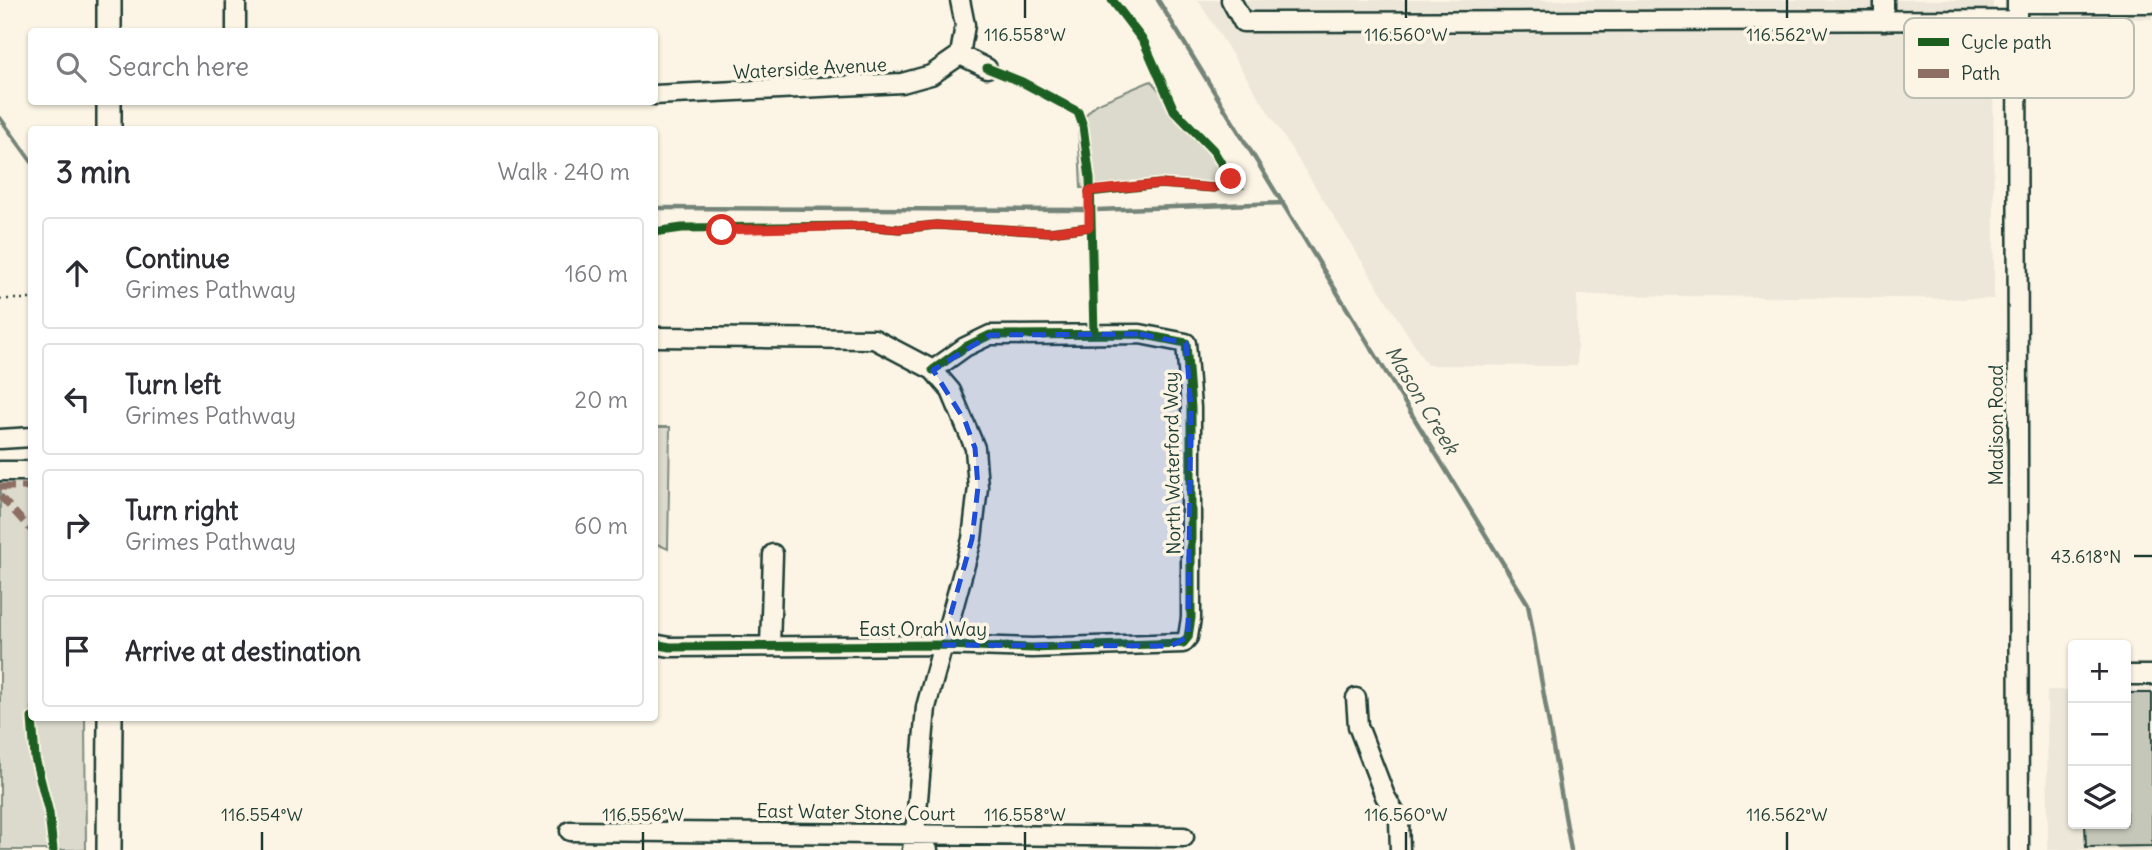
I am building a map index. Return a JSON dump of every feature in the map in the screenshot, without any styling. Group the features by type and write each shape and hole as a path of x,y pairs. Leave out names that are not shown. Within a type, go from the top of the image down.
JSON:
{"main road":[{"path":"109,0 109,28"},
{"path":"109,105 109,126"},
{"path":"109,850 110,721"}],"street":[{"path":"236,0 236,28"},
{"path":"960,0 965,25 960,55 987,68"},
{"path":"1231,0 1243,22 1904,19"},
{"path":"1884,0 1884,21"},
{"path":"1915,18 2017,8 2152,4"},
{"name":"Waterside Avenue","path":"658,95 902,83 931,75 960,55"},
{"name":"Madison Road","path":"2017,98 2019,850"},
{"name":"North Waterford Way","path":"933,370 965,347 990,335 1140,334 1186,343 1191,408 1191,618 1188,637"},
{"path":"658,337 874,339 933,370 951,391 975,448 978,487 972,539 926,707 913,842 928,850"},
{"path":"0,439 28,437"},
{"path":"0,471 28,471"},
{"path":"770,646 773,554"},
{"name":"East Orah Way","path":"658,645 670,648 1171,646 1183,643 1188,637"},
{"path":"2131,675 2152,675"},
{"path":"1356,698 1358,726 1385,796 1399,820 1400,850"},
{"name":"East Water Stone Court","path":"570,831 913,842 1184,836"}],"path":[{"path":"0,299 28,299"}],"highlighted area":[{"path":"1140,334 1186,343 1191,408 1188,637 1171,646 942,645 972,539 978,487 975,448 965,421 933,370 990,335"}],"shaded area":[{"path":"1198,0 1993,0 1993,18 1904,18 1904,98 1993,98 1994,299 1577,295 1577,366 1427,365"},
{"path":"2041,0 2152,0 2152,19 2041,18"},
{"path":"1151,81 1243,188 1081,188 1078,123 1096,104"},
{"path":"658,427 670,427 668,549 658,544"},
{"path":"28,478 28,721 85,721 86,850 0,850 0,479"},
{"path":"2152,689 2152,850 2048,850 2047,690 2068,690 2068,829 2131,829 2131,690"}],"building":[{"path":"2131,693 2152,693 2152,846 2086,847 2085,829 2131,829"}],"waterway":[{"name":"Mason Creek","path":"1158,0 1528,604 1571,850"},
{"path":"0,118 28,156"},
{"path":"1097,210 1283,203"},
{"path":"658,208 1084,210"}],"marked path":[{"path":"0,487 28,487"},
{"path":"0,496 28,527"}],"cycle path":[{"path":"1089,192 1160,184 1214,188 1231,179 1213,150 1174,110 1144,42 1112,0"},
{"path":"987,68 1022,82 1078,112 1083,126 1090,179 1094,334"},
{"path":"658,231 682,228 863,226 899,229 936,225 1050,232 1089,227"},
{"path":"658,645 670,647 942,645 1032,648 1183,643 1188,637 1191,618 1191,408 1186,343 1140,334 990,335 965,347 933,370"},
{"path":"32,721 35,758 49,813 53,850"}],"route":[{"path":"722,230 863,226 899,229 936,225 1050,232 1089,227 1089,191 1160,184 1214,188 1231,179"}]}
